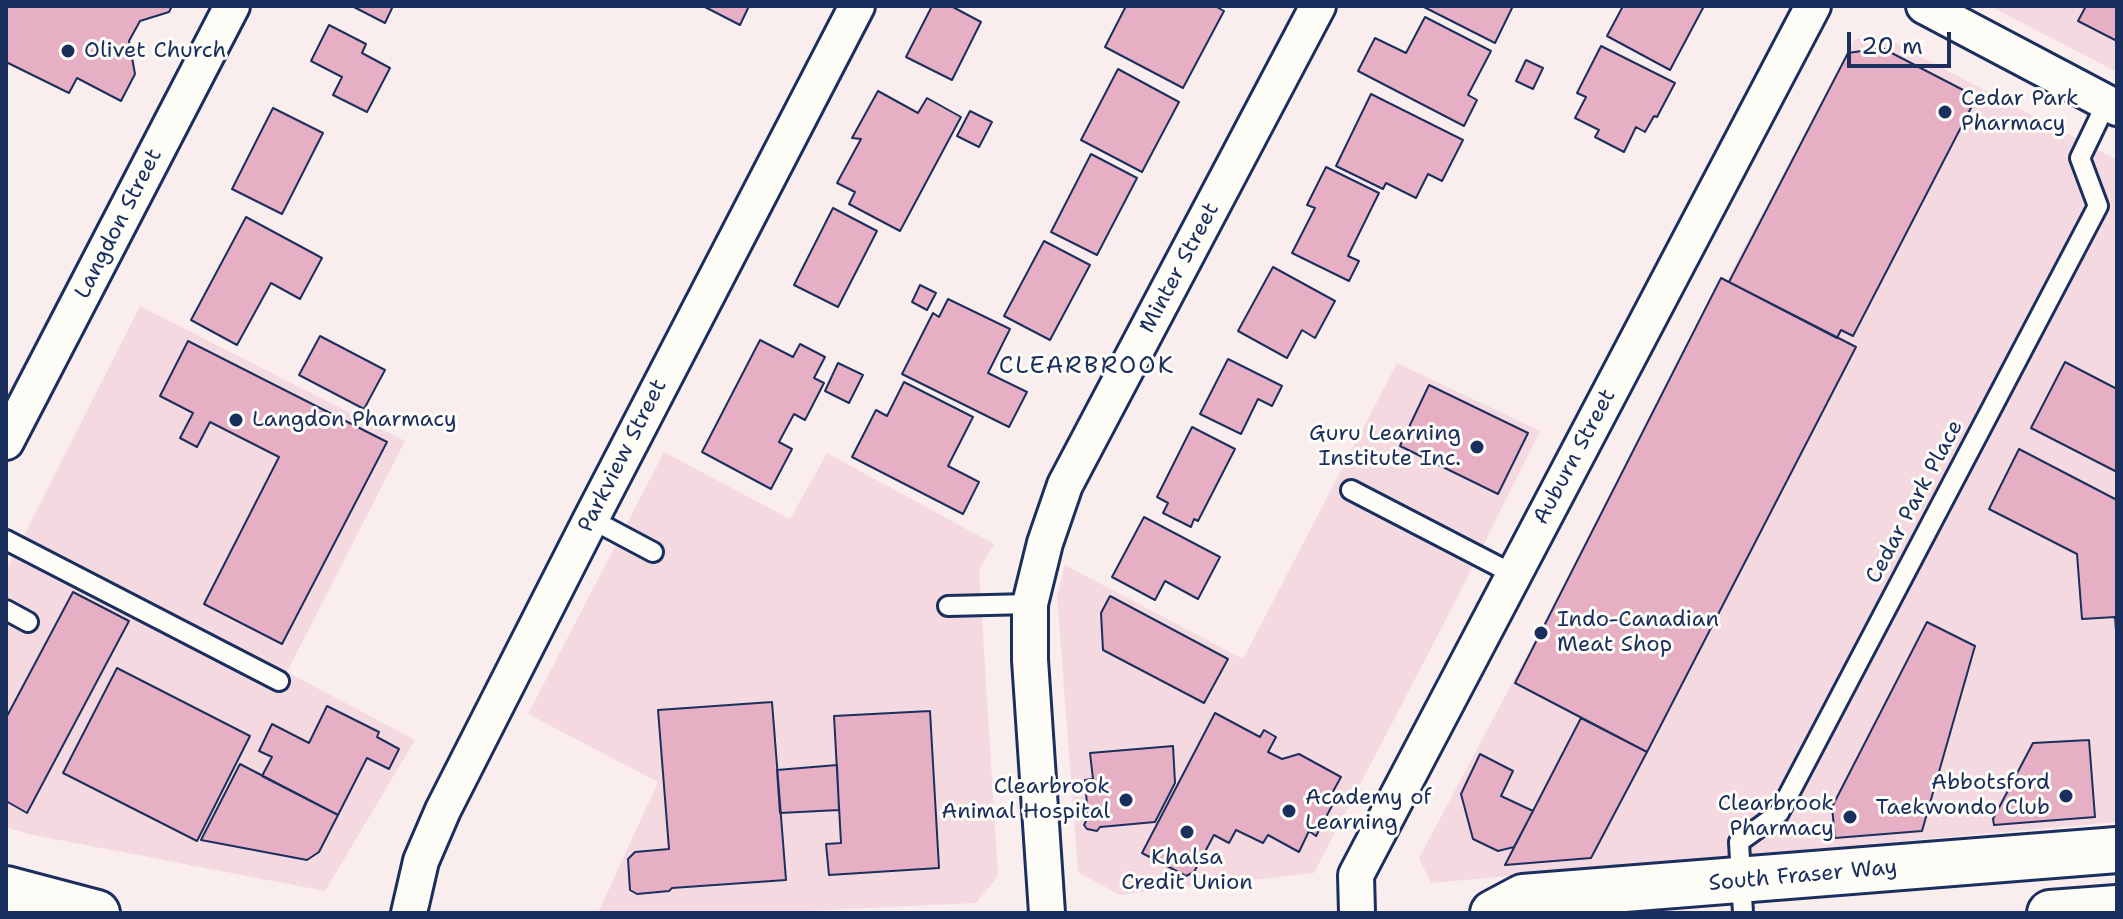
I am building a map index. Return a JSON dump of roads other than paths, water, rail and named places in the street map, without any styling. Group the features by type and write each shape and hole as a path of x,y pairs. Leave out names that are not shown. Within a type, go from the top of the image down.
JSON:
{"main road":[{"name":"South Fraser Way","path":"1493,913 1523,897 2117,850"},
{"path":"6,889 97,913"},
{"path":"2050,913 2117,908"}],"street":[{"name":"Langdon Street","path":"6,442 232,6"},
{"name":"Parkview Street","path":"409,913 421,861 443,810 857,6"},
{"name":"Minter Street","path":"1047,913 1030,660 1030,604 1045,543 1065,485 1318,6"},
{"name":"Auburn Street","path":"1357,913 1356,875 1813,6"},
{"path":"1924,6 2112,106"}],"lane":[{"name":"Cedar Park Place","path":"1741,879 1779,813 2098,206 2080,158 2112,106"},
{"path":"1351,490 1513,574"},
{"path":"591,519 653,552"},
{"path":"6,540 279,681"},
{"path":"948,606 1030,604"},
{"path":"6,610 28,622"}],"place":[{"name":"Olivet Church","path":"68,51"},
{"name":"Cedar Park Pharmacy","path":"1945,112"},
{"name":"Langdon Pharmacy","path":"236,420"},
{"name":"Guru Learning Institute Inc.","path":"1477,447"},
{"name":"Indo-Canadian Meat Shop","path":"1541,633"},
{"name":"Abbotsford Taekwondo Club","path":"2066,796"},
{"name":"Clearbrook Animal Hospital","path":"1126,800"},
{"name":"Academy of Learning","path":"1289,811"},
{"name":"Clearbrook Pharmacy","path":"1850,817"},
{"name":"Khalsa Credit Union","path":"1187,832"}],"district":[{"name":"CLEARBROOK","path":"1087,367"}]}
